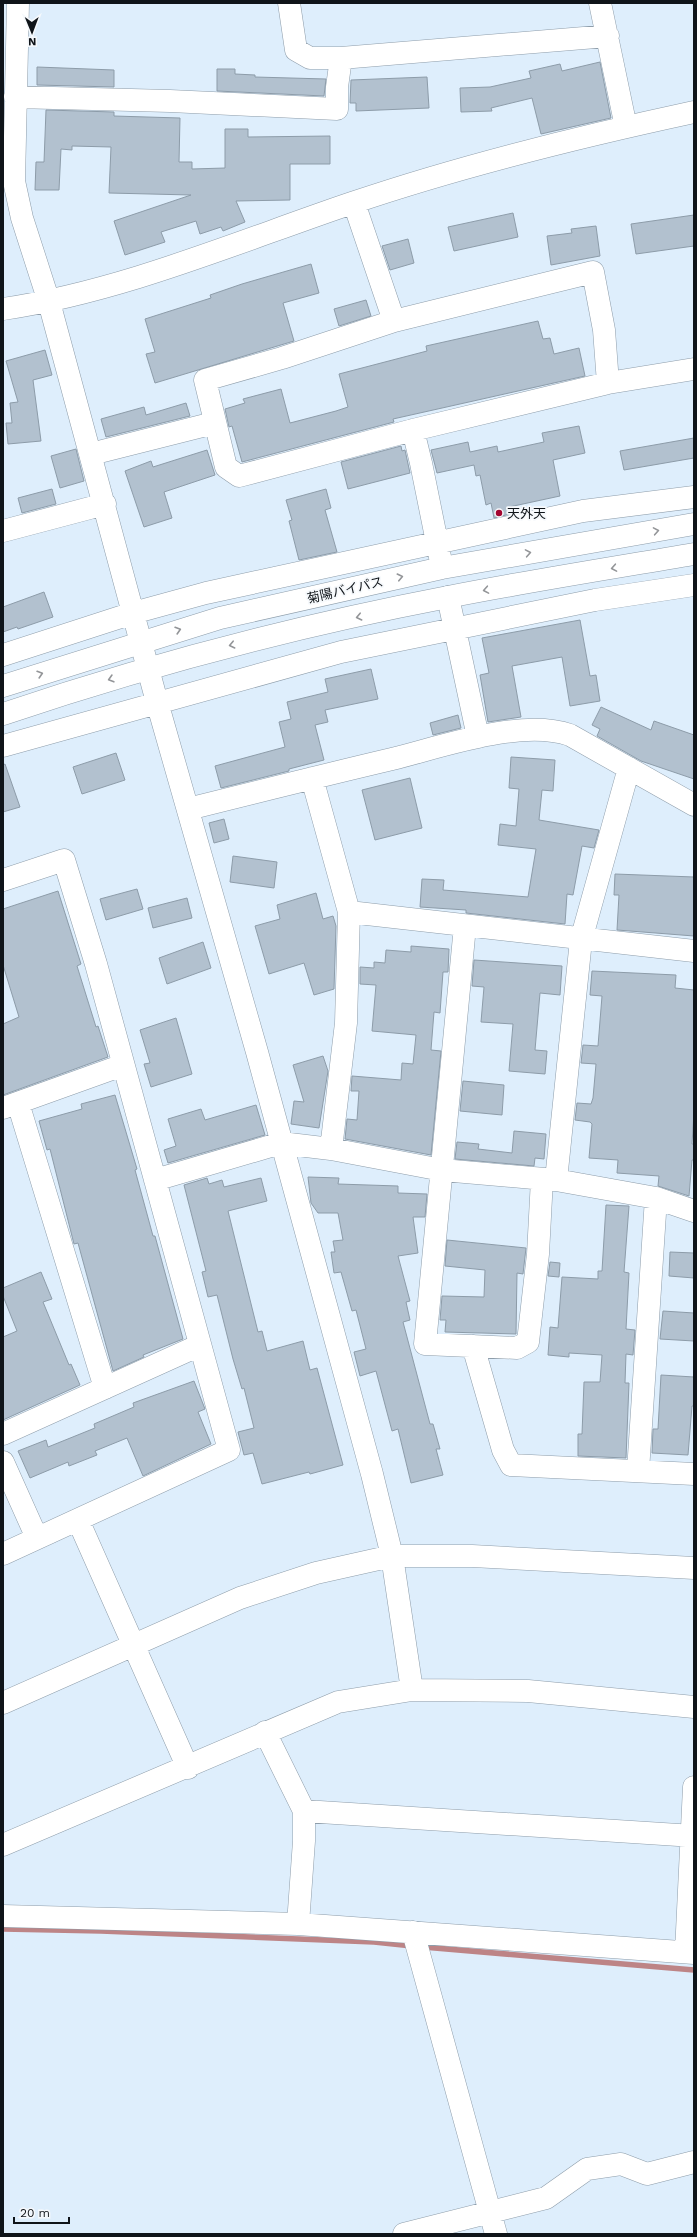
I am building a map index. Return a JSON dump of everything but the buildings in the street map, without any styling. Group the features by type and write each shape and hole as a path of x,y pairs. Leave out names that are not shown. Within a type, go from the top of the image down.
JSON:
{"main road":[{"path":"18,3 10,67 15,97 9,127 8,182 22,218 49,302 105,504 157,702 281,1143 392,1556 412,1690"},
{"path":"289,3 296,50 310,58 341,58 608,36"},
{"path":"600,3 626,127"},
{"path":"15,97 170,101 337,109 337,87 341,58"},
{"path":"3,309 49,302 123,282 354,203 506,156 694,112"},
{"path":"354,203 394,320"},
{"path":"608,383 604,330 593,272 394,320 282,358 204,380 226,467 239,476 412,430 608,383 694,369"},
{"path":"91,454 214,423"},
{"path":"412,430 421,463 442,568"},
{"path":"3,655 133,612 206,593 583,511 694,497"},
{"path":"3,531 105,504"},
{"name":"菊陽バイパス","path":"3,686 141,641 220,618 442,568 694,524"},
{"path":"3,714 84,687 225,647 448,597 694,554"},
{"path":"3,746 340,652 595,600 694,585"},
{"path":"448,597 478,737"},
{"path":"188,809 478,737 512,731 555,730 570,735 694,805"},
{"path":"465,926 425,1344 517,1348 528,1342 538,1254 581,940 629,768"},
{"path":"312,778 349,912 346,1023 331,1149"},
{"path":"3,880 64,860 96,964 229,1450 3,1554"},
{"path":"349,912 581,940 694,951"},
{"path":"105,1388 10,1105 123,1065"},
{"path":"155,1180 281,1143 331,1149 442,1170 549,1179 656,1198 694,1211"},
{"path":"638,1471 656,1198"},
{"path":"3,1434 200,1345"},
{"path":"473,1346 503,1450 511,1465 694,1474"},
{"path":"3,1462 38,1538"},
{"path":"78,1520 188,1768"},
{"path":"3,1703 240,1598 316,1573 392,1556 472,1556 694,1568"},
{"path":"3,1846 188,1768 266,1732 338,1702 412,1690 528,1691 694,1707"},
{"path":"266,1732 304,1811 304,1841 298,1924"},
{"path":"3,1916 298,1924 690,1952 694,1787"},
{"path":"304,1811 693,1836"},
{"path":"413,1932 496,2234"},
{"path":"404,2234 546,2198 587,2169 621,2164 647,2174 694,2162"}],"waterway":[{"path":"3,1929 101,1931 374,1942 412,1946"},
{"path":"423,1947 694,1970"}],"place":[{"name":"天外天","path":"499,513"}]}
